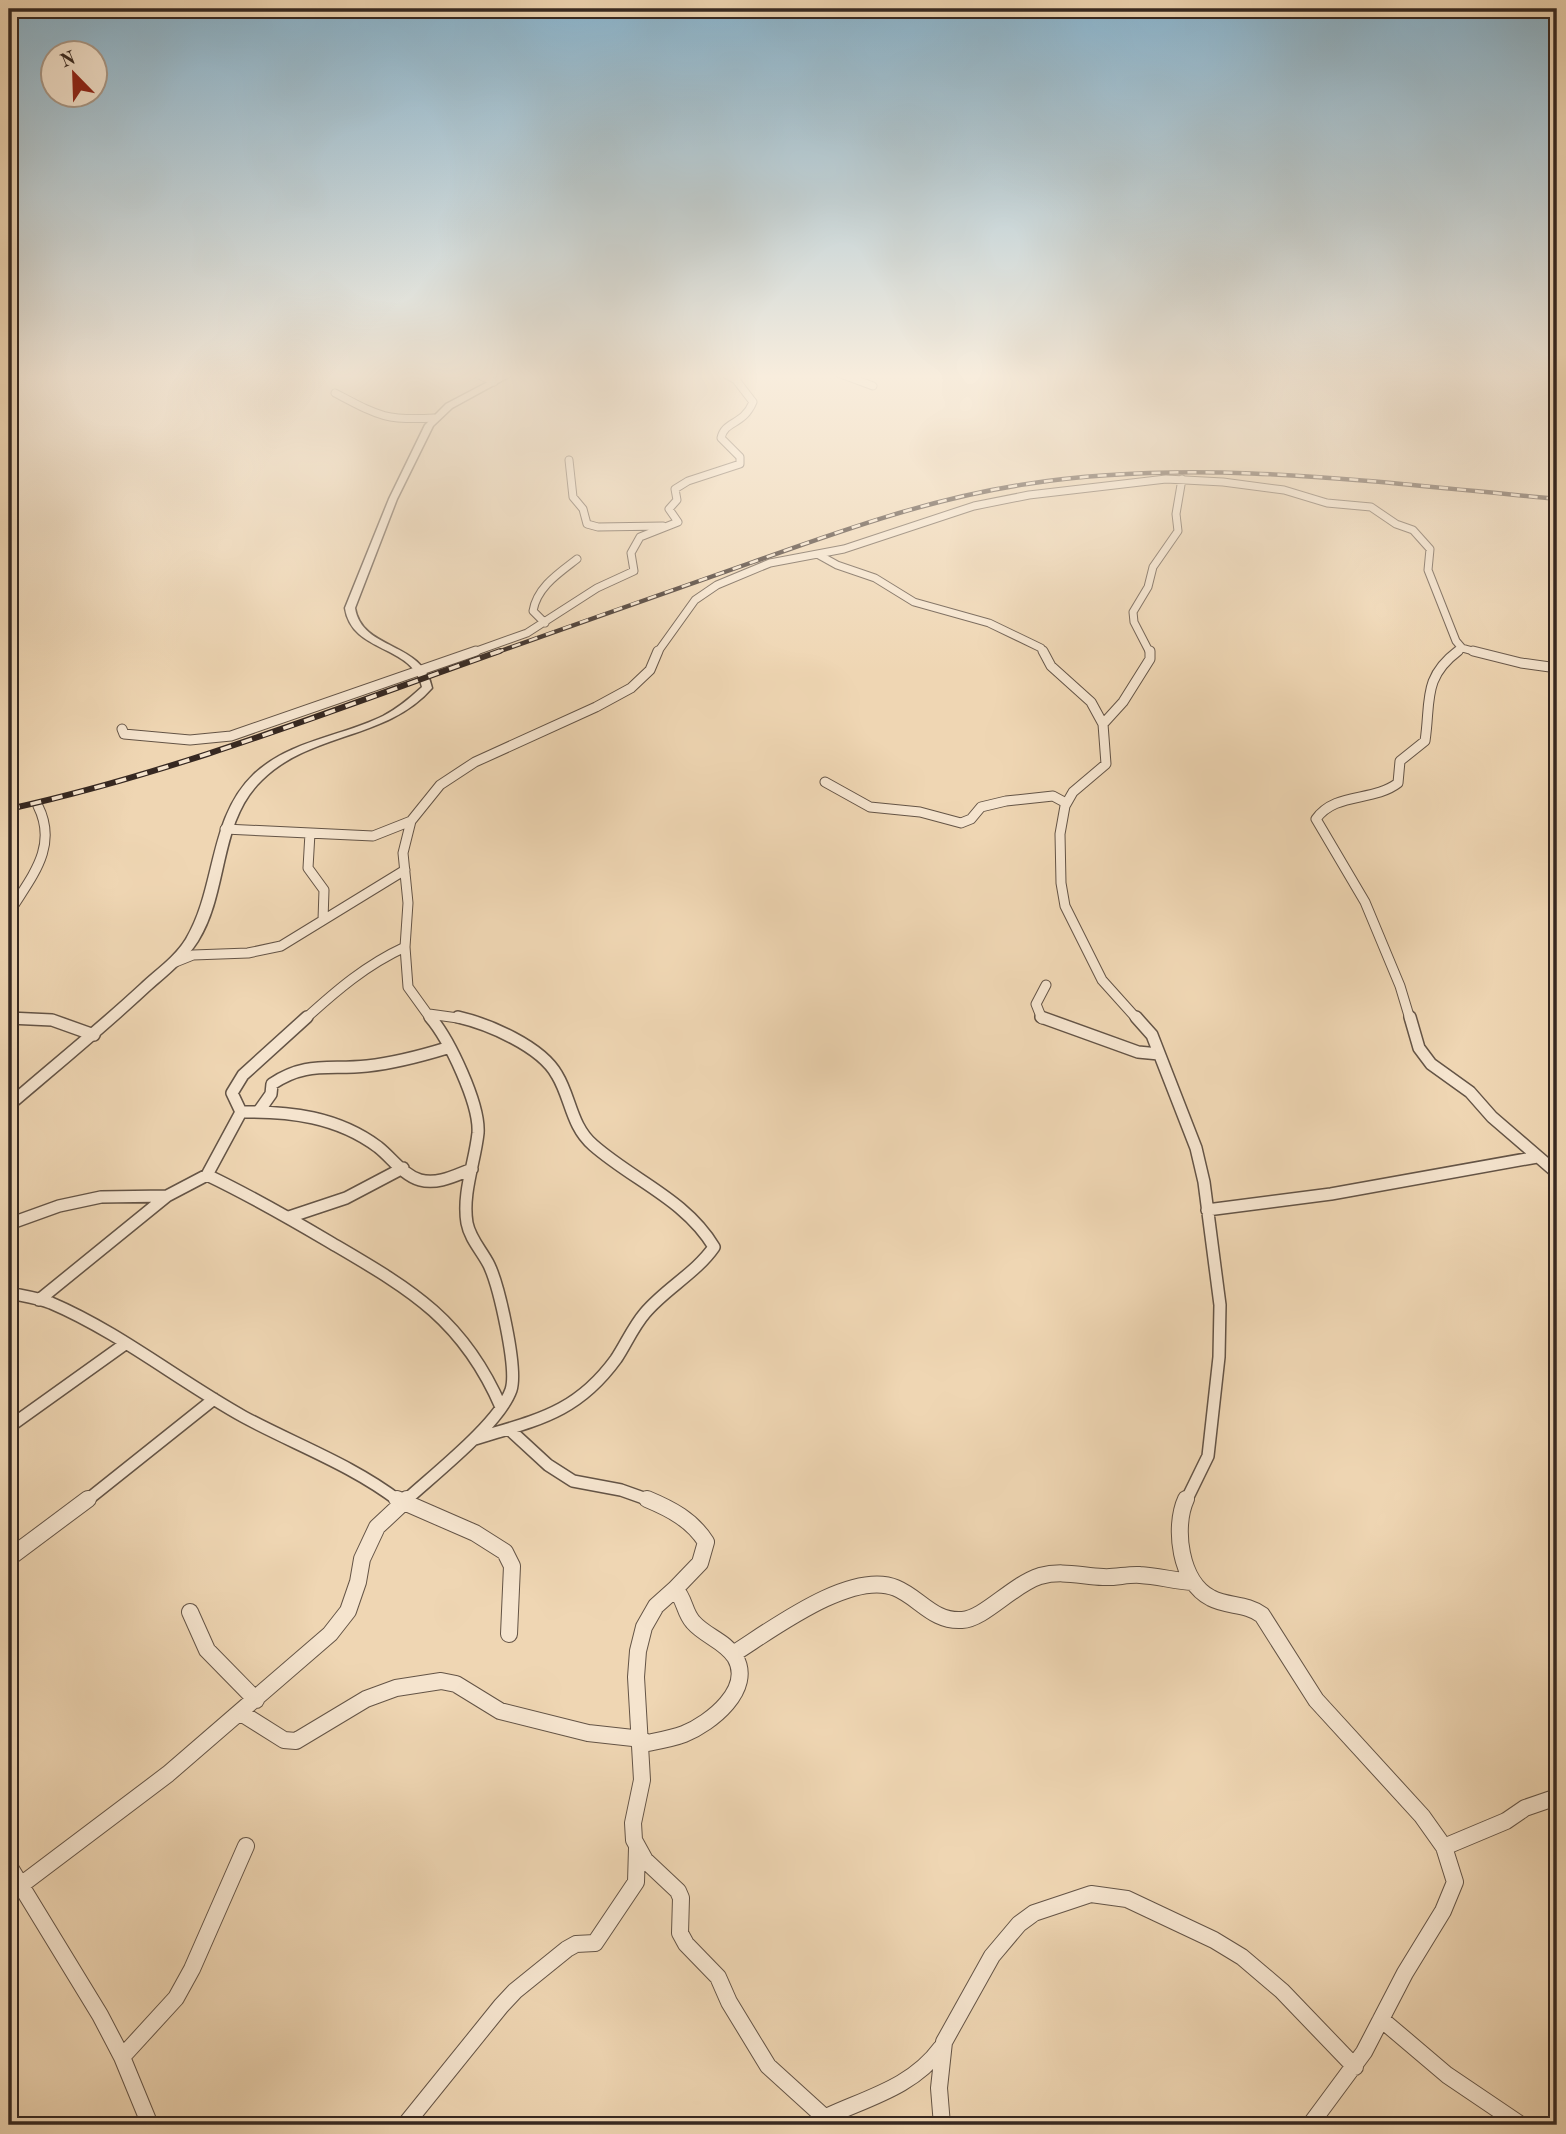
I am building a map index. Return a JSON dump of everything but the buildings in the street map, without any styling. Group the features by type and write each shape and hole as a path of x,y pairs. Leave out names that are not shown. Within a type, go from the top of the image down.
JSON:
{"street":[{"path":"9,1105 94,1035 190,943 208,901 225,829 239,801 267,768 296,749 361,730 401,712 427,688 426,677 421,670 407,658 358,630 349,614 393,499 406,473"},
{"path":"570,473 573,497 583,509 587,524 598,527 669,527"},
{"path":"122,729 124,734 131,736 145,734 190,740 225,737 527,633 545,624 597,588 634,571 632,549 643,535 678,522 669,509 677,500 676,489 693,479 715,473"},
{"path":"1103,724 1118,709 1150,659 1150,650 1134,622 1133,612 1148,587 1153,567 1178,531 1176,514 1182,480"},
{"path":"21,1885 106,1822 312,1652 348,1611 369,1541 377,1527 472,1440 501,1407 511,1389 511,1351 490,1267 467,1222 478,1131 477,1112 470,1087 429,1014 415,1000 408,987 405,947 408,903 403,853 411,821 440,785 475,762 533,732 609,701 639,682 650,670 663,643 691,605 710,588 770,563 844,549 974,506 1074,488 1182,480 1269,487 1327,503 1366,506 1380,511 1396,524 1413,530 1430,549 1428,570 1456,641 1462,648 1521,663 1557,668"},
{"path":"632,526 643,535"},
{"path":"819,555 841,567 875,578 921,604 989,623 1041,648 1051,666 1091,702 1103,724 1106,764 1096,776 1071,795 1066,803 1058,870 1061,894 1102,980 1147,1028 1196,1148 1208,1210 1220,1305 1219,1357 1208,1456 1184,1504 1183,1558 1193,1582 1210,1598 1253,1608 1262,1615 1328,1716 1422,1816 1444,1847 1454,1872 1451,1895 1355,2067 1310,2125"},
{"path":"545,624 533,611 533,604 552,580 577,559"},
{"path":"1462,648 1451,656 1432,678 1427,694 1425,739 1417,750 1401,759 1398,764 1398,783 1387,793 1345,800 1327,807 1316,819 1365,902 1400,986 1419,1048 1431,1063 1470,1092 1492,1117 1557,1173"},
{"path":"825,782 870,807 920,812 961,822 971,819 981,807 996,803 1053,796 1066,803"},
{"path":"9,913 48,841 48,827 38,806"},
{"path":"225,829 373,835 411,821"},
{"path":"310,833 306,860 310,874 324,890 323,920"},
{"path":"171,964 193,955 258,952 281,946 405,870"},
{"path":"39,1300 167,1196 207,1175 241,1112 233,1088 256,1061 302,1024 356,974 405,947"},
{"path":"1046,985 1036,1004 1042,1019 1138,1052 1159,1054"},
{"path":"429,1014 464,1017 497,1030 550,1065 558,1075 570,1108 589,1143 682,1209 714,1247 706,1259 679,1280 644,1314 615,1360 582,1396 553,1415 472,1440"},
{"path":"9,1018 51,1018 77,1026 94,1035"},
{"path":"259,1111 271,1094 272,1084 298,1069 318,1065 375,1065 447,1048"},
{"path":"241,1112 259,1111 337,1123 375,1145 420,1181 432,1181 472,1169"},
{"path":"1208,1210 1267,1204 1537,1157"},
{"path":"289,1217 346,1198 403,1168"},
{"path":"207,1175 289,1217 397,1281 416,1296 474,1355 493,1385 501,1407"},
{"path":"9,1224 59,1206 101,1197 167,1196"},
{"path":"9,1293 62,1307 286,1440 380,1486 402,1503 462,1526 505,1552 512,1566 509,1634"},
{"path":"9,1427 125,1344"},
{"path":"9,1558 62,1520 214,1399"},
{"path":"405,2125 515,1991 566,1949 576,1944 595,1943 636,1882 634,1825 642,1784 642,1741 634,1689 637,1657 653,1608 692,1573 705,1555 706,1542 693,1524 676,1512 627,1492 573,1481 552,1467 510,1430"},
{"path":"733,1654 819,1604 874,1583 896,1588 933,1614 961,1620 979,1615 1027,1581 1059,1572 1077,1572 1101,1577 1142,1576 1193,1582"},
{"path":"241,1713 284,1740 296,1741 366,1699 396,1688 441,1681 456,1684 500,1711 588,1733 642,1741 682,1735 708,1722 718,1713 734,1692 740,1672 733,1654 690,1619 684,1596 675,1589"},
{"path":"190,1612 202,1647 256,1700"},
{"path":"1444,1847 1506,1821 1525,1808 1557,1797"},
{"path":"122,2057 176,1998 192,1969 246,1846"},
{"path":"636,1848 678,1891 681,1898 680,1933 686,1944 718,1977 729,2002 762,2056 822,2123 911,2079 935,2059 992,1956 1018,1924 1053,1904 1098,1894 1126,1899 1214,1940 1242,1957 1275,1984 1355,2067"},
{"path":"9,1866 122,2057 145,2123"},
{"path":"1381,2019 1447,2075 1521,2125"},
{"path":"942,2125 939,2088 944,2042"}],"railway":[{"path":"495,653 854,527 922,506 1027,484 1093,476 1225,473 1359,480 1557,499"},
{"path":"9,809 72,794 195,758 500,651"}]}
